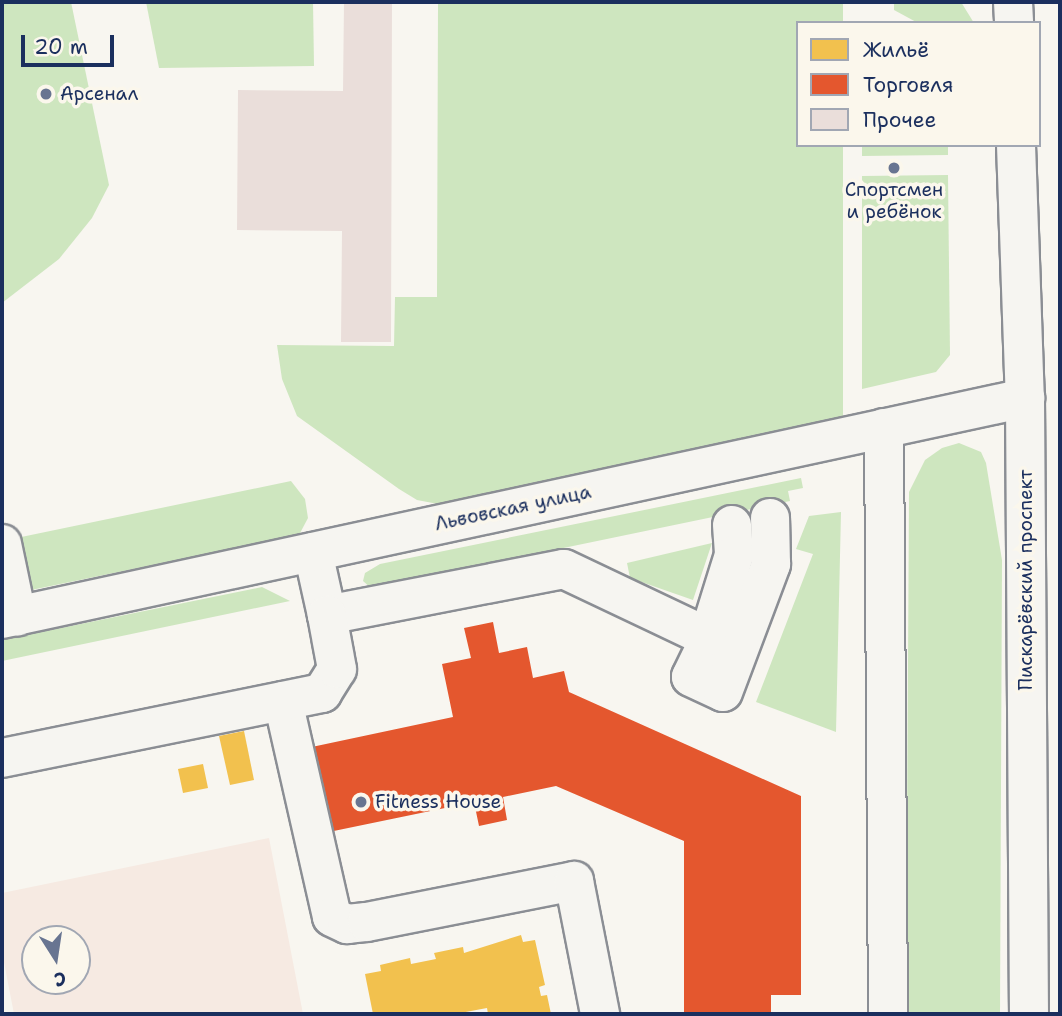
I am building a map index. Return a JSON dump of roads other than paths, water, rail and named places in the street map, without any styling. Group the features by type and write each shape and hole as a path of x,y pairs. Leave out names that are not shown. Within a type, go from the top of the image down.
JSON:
{"street":[{"path":"1013,2 1014,21"},
{"name":"Пискарёвский проспект","path":"1016,147 1025,398 1029,1014"},
{"name":"Львовская улица","path":"9,618 1025,398"},
{"path":"884,428 888,1014"},
{"path":"732,526 734,555 691,677 723,692 771,564 770,518"},
{"path":"2,544 9,618"},
{"path":"2,758 322,693 337,669 313,552"},
{"path":"327,615 564,569 707,637"},
{"path":"283,701 332,917 347,924 367,922 574,881 600,1014"}],"place":[{"name":"Арсенал","path":"46,94"},
{"name":"Спортсмен и ребёнок","path":"894,168"},
{"name":"Fitness House","path":"361,802"}]}
